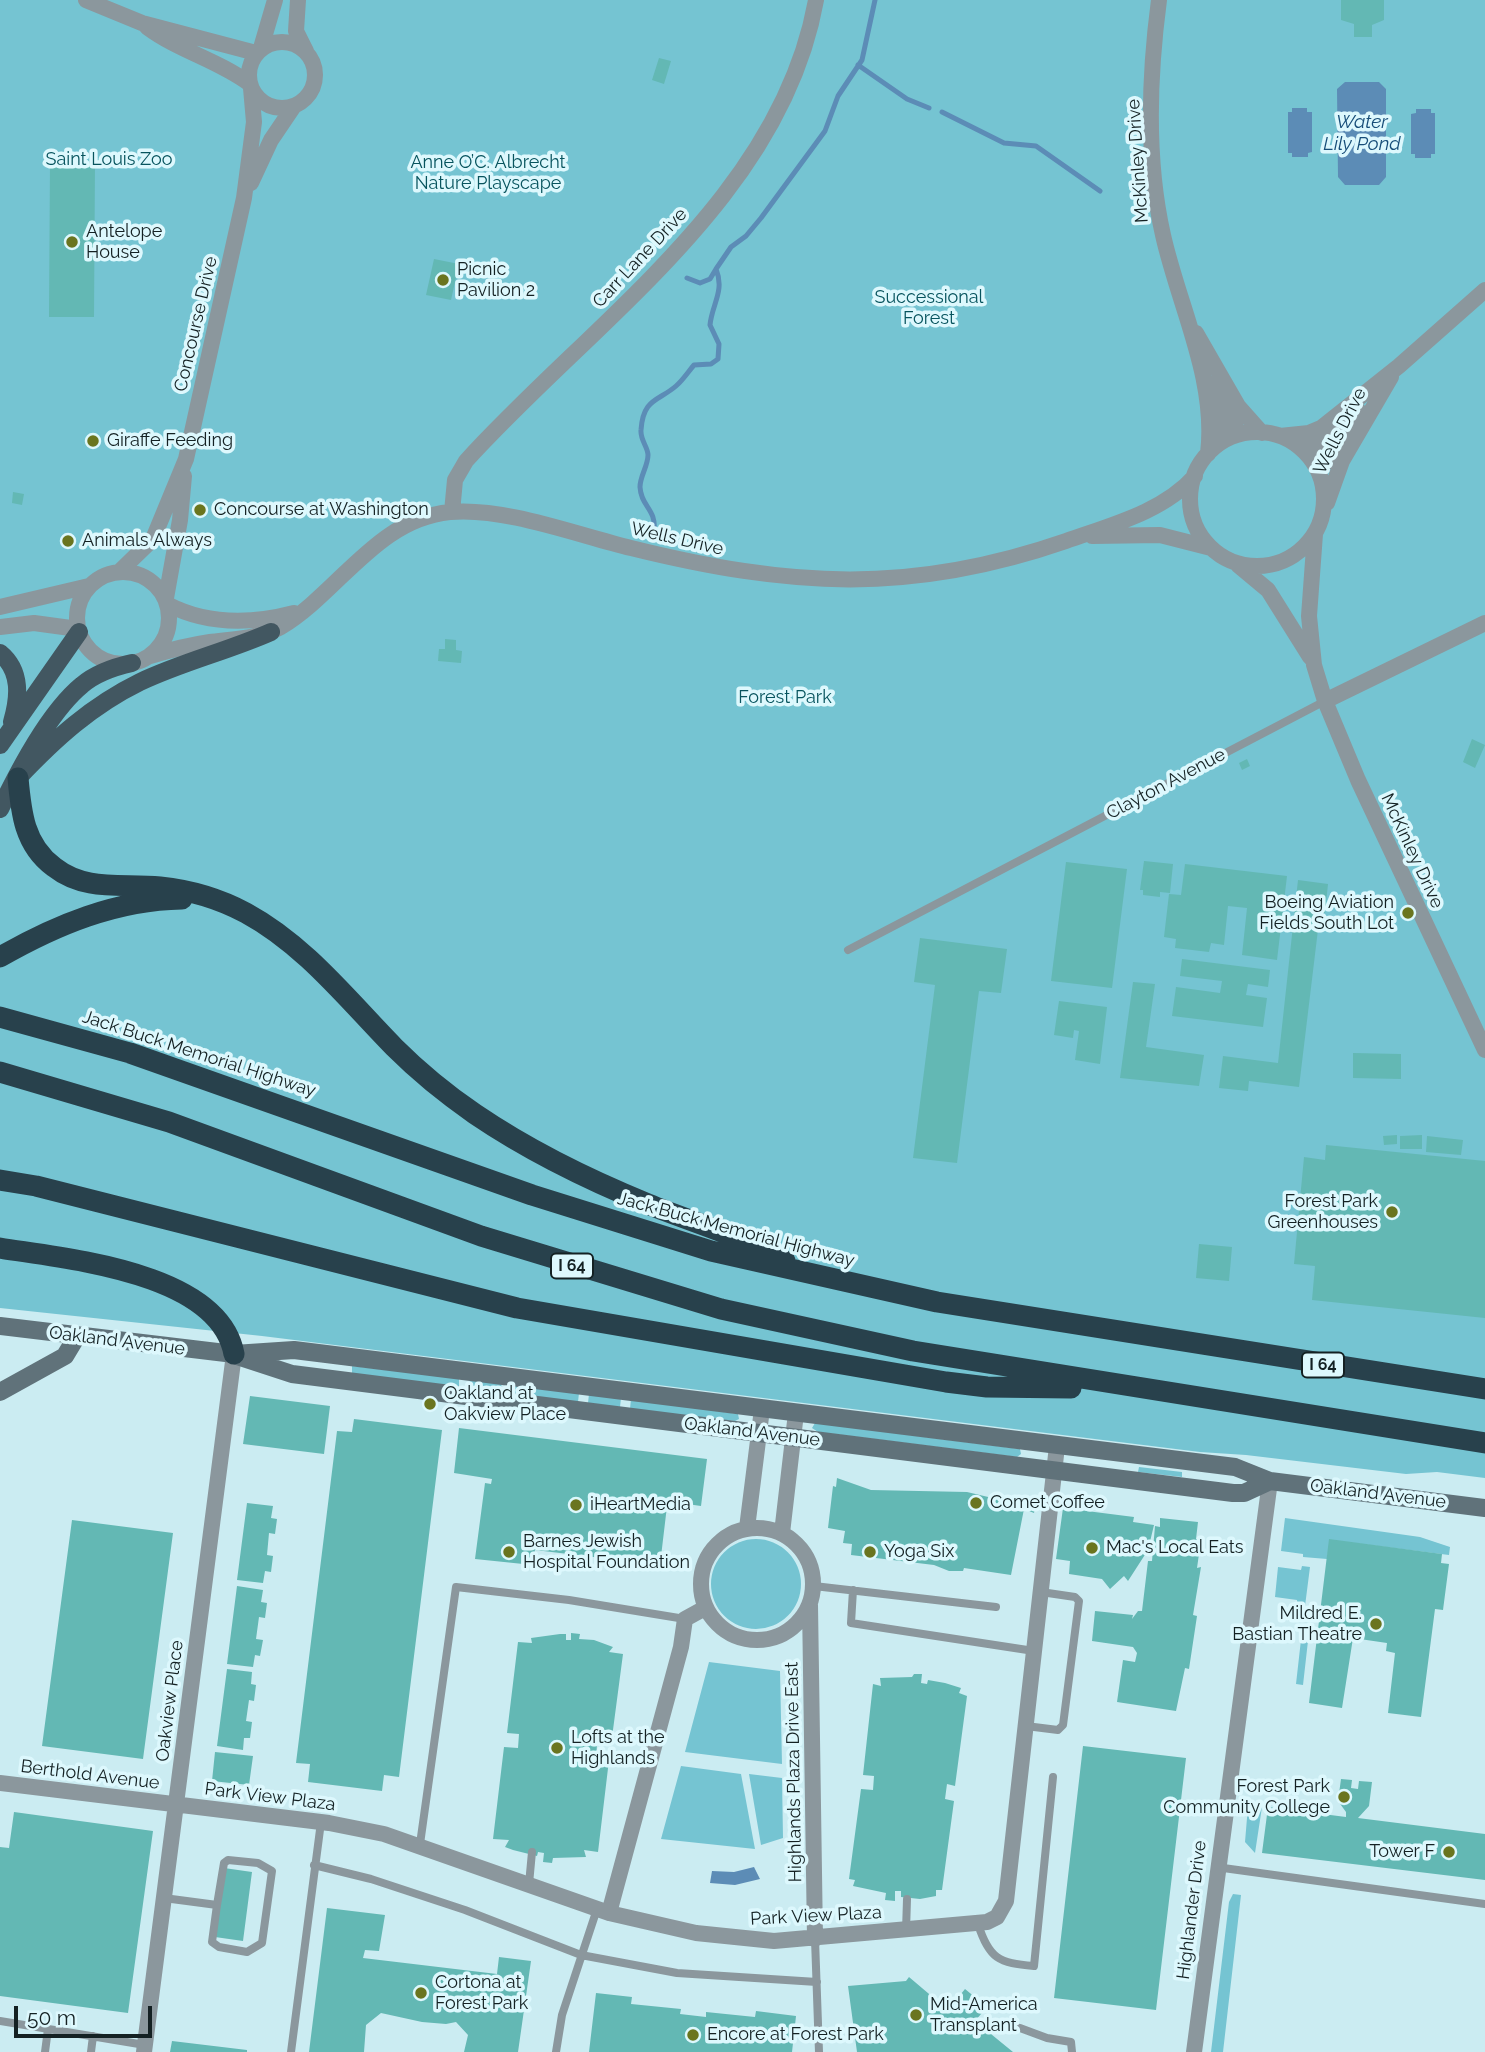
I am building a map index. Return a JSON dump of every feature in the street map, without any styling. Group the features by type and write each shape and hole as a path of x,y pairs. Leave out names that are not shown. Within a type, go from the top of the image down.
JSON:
{"highway":[{"path":"18,778 24,824 30,841 51,865 68,878 109,887 172,889 212,899 242,911 286,938 417,1069 479,1116 576,1172 646,1203 751,1243 811,1276"},
{"path":"0,957 61,926 121,906 212,899"},
{"name":"Jack Buck Memorial Highway","path":"0,1017 190,1073 651,1234 811,1276 1023,1317 1485,1389"},
{"name":"I 64","path":"0,1072 169,1122 481,1236 684,1299 850,1339 1136,1388 1485,1443"},
{"path":"0,1171 36,1186"},
{"path":"0,1180 36,1186 458,1295 529,1310 946,1382 1012,1388 1136,1388"},
{"path":"0,1248 105,1266 159,1283 197,1303 222,1322 234,1354"}],"main road":[{"path":"4,740 79,631"},
{"path":"18,778 70,726 113,697 173,668 271,632"},
{"path":"0,653 15,673 18,695 4,740"},
{"path":"0,808 56,713 81,685 104,671 132,663"}],"street":[{"path":"86,0 142,23 259,50 271,43 285,41 306,51"},
{"path":"251,86 250,67 259,50 275,0"},
{"path":"142,23 175,46 231,71 251,86 267,105 294,106 307,98 315,78 314,65 296,31 298,0"},
{"name":"Carr Lane Drive","path":"452,512 455,480 466,461 642,286 737,177 774,121 790,88 808,36 816,0"},
{"name":"McKinley Drive","path":"1159,0 1152,67 1155,171 1162,232 1209,404 1208,454"},
{"name":"Concourse Drive","path":"167,601 180,520 186,459 244,198 254,122 251,86"},
{"name":"Concourse Drive","path":"244,198 271,140 294,106"},
{"name":"Wells Drive","path":"1270,434 1309,433 1321,428 1399,366 1485,290"},
{"name":"McKinley Drive","path":"1186,315 1238,406 1270,434"},
{"name":"Wells Drive","path":"1322,517 1342,461 1399,366"},
{"path":"1242,434 1270,434 1300,448 1316,467 1324,490 1322,517 1315,534 1296,554 1277,563 1255,566 1233,562 1211,548 1199,533 1192,516 1190,492 1195,475 1208,454 1223,442 1242,434"},
{"name":"Concourse Drive","path":"120,571 139,556 153,539 186,459"},
{"name":"Wells Drive","path":"150,656 271,632 331,589 384,538 420,518 452,512 506,517 713,568 758,575 871,580 958,572 1076,537 1156,507 1176,494 1195,475"},
{"name":"Wells Drive","path":"1076,537 1153,534 1211,548"},
{"name":"McKinley Drive","path":"1315,534 1308,596 1314,665 1325,701 1358,780 1485,1050"},
{"name":"McKinley Drive","path":"1233,562 1255,578 1274,597 1314,665"},
{"path":"0,607 89,586 108,573 120,571 147,578 167,601 170,618 167,634 150,656 132,663 113,663 96,656 79,631 79,603 89,586"},
{"name":"Wells Drive","path":"167,601 190,613 223,620 278,617 300,611"},
{"path":"0,627 34,623 79,631"},
{"name":"Clayton Avenue","path":"1325,701 1485,623"},
{"name":"Oakland Avenue","path":"0,1326 234,1354 294,1350 1235,1468 1270,1481 1485,1508"},
{"path":"0,1393 65,1356 77,1336"},
{"name":"Oakland Avenue","path":"234,1354 292,1374 1233,1493 1244,1493 1270,1481"},
{"name":"Oakview Place","path":"144,2049 234,1354"},
{"path":"747,1528 762,1409"},
{"path":"782,1533 796,1413"},
{"name":"Park View Plaza","path":"176,1805 321,1822 420,1844 603,1911 660,1927 733,1939 815,1939 978,1924 998,1917 1004,1910 1057,1446"},
{"name":"Highlander Drive","path":"1194,2052 1216,1867 1270,1481"},
{"path":"747,1528 782,1533 799,1545 811,1565 814,1586 810,1605 797,1625 782,1635 761,1640 739,1638 718,1627 705,1608 700,1585 704,1563 715,1545 729,1534 747,1528"},
{"name":"Highlands Plaza Drive East","path":"810,1605 815,1939"},
{"path":"603,1911 681,1647 685,1619 705,1608"},
{"name":"Berthold Avenue","path":"0,1783 176,1805"}],"lane":[{"name":"Clayton Avenue","path":"848,950 1325,701"},
{"path":"814,1586 996,1607"},
{"path":"420,1844 456,1587 582,1601 685,1619"},
{"path":"853,1590 851,1623 1034,1651"},
{"path":"1026,1726 1058,1730 1063,1725 1079,1601 1075,1597 1041,1592"},
{"path":"978,1924 986,1947 1005,1964 1034,1966 1053,1777"},
{"path":"291,2052 321,1822"},
{"path":"529,1884 532,1852"},
{"path":"228,1860 258,1863 272,1871 262,1942 255,1949 247,1952 228,1949 212,1942 216,1905 224,1863 228,1860"},
{"path":"314,1865 371,1879 466,1910 581,1955 677,1973 817,1982"},
{"path":"1216,1867 1485,1904"},
{"path":"164,1898 216,1905"},
{"path":"906,1899 906,1931"},
{"path":"556,2052 562,2015 581,1955 603,1911"},
{"path":"815,1939 819,2052"},
{"path":"0,2021 93,2036 144,2049"},
{"path":"1020,2028 1046,2038 1072,2042 1072,2052"},
{"path":"45,2052 48,2029"},
{"path":"91,2052 93,2036"}],"green space":[{"name":"Forest Park","path":"0,0 1485,0 1485,1478 1437,1472 1406,1474 1200,1452 262,1336 0,1308"},
{"path":"352,1366 459,1378 459,1387 352,1374"},
{"path":"470,1379 502,1383 500,1392 469,1388"},
{"path":"512,1385 579,1393 578,1402 510,1394"},
{"path":"589,1394 621,1398 620,1407 588,1403"},
{"path":"631,1399 738,1414 739,1419 735,1421 630,1409"},
{"path":"815,1423 1020,1449 1021,1454 1017,1457 818,1432 812,1428"},
{"path":"1139,1467 1182,1472 1182,1477 1138,1472"},
{"path":"1285,1518 1420,1537 1450,1547 1449,1555 1330,1540 1327,1559 1303,1557 1303,1554 1281,1551"},
{"path":"756,1539 773,1542 788,1552 798,1567 801,1584 798,1601 788,1616 773,1626 756,1629 739,1626 724,1616 714,1601 711,1584 714,1567 724,1552 739,1542"},
{"path":"1302,1566 1310,1567 1305,1606 1297,1605 1297,1600 1275,1597 1278,1567 1301,1570"},
{"path":"1302,1631 1309,1632 1303,1685 1296,1684"},
{"path":"709,1662 780,1671 782,1764 685,1752"},
{"path":"681,1766 741,1774 755,1849 661,1839"},
{"path":"749,1774 782,1778 783,1838 761,1845"},
{"path":"1248,1806 1262,1807 1255,1853 1245,1842"},
{"path":"1233,1894 1241,1895 1223,2052 1211,2052 1229,1902"}],"water":[{"name":"Water Lily Pond","path":"1345,82 1379,82 1386,89 1386,177 1379,185 1345,185 1338,177 1337,89"},
{"path":"1292,108 1307,108 1307,112 1312,112 1312,152 1308,153 1308,157 1292,157 1292,153 1288,153 1288,112 1292,112"},
{"path":"1416,109 1431,109 1431,113 1435,113 1435,154 1431,154 1431,158 1415,158 1415,154 1411,154 1411,114 1416,113"},
{"path":"754,1867 760,1879 735,1885 710,1883 712,1871 734,1872"}],"building":[{"path":"1341,0 1384,0 1384,20 1372,25 1372,37 1354,37 1354,24 1341,20"},
{"path":"659,58 671,61 664,84 652,80"},
{"name":"Antelope House","path":"50,162 95,162 94,317 49,317"},
{"name":"Picnic Pavilion 2","path":"434,259 459,264 451,300 426,295"},
{"path":"96,433 100,440 91,446 87,439"},
{"path":"13,492 24,494 22,505 12,503"},
{"path":"445,639 456,640 456,650 462,651 461,663 438,661 439,649 445,649"},
{"path":"1472,739 1485,745 1475,768 1463,762"},
{"path":"1247,759 1250,766 1242,770 1239,763"},
{"path":"1144,861 1173,864 1170,893 1160,892 1160,897 1143,895 1143,890 1140,890"},
{"path":"1066,862 1127,869 1112,988 1051,981"},
{"path":"1185,864 1287,876 1277,960 1242,955 1247,908 1228,906 1224,945 1211,943 1209,952 1175,948 1176,939 1164,937 1169,894 1181,895"},
{"path":"1298,880 1328,884 1325,913 1320,913 1299,1087 1249,1081 1248,1091 1219,1088 1223,1056 1278,1063"},
{"path":"920,938 1007,949 1001,993 979,991 957,1163 913,1158 935,985 914,982"},
{"path":"1182,959 1270,970 1268,987 1248,984 1246,995 1267,998 1263,1027 1172,1016 1176,987 1220,993 1222,981 1180,976"},
{"path":"1133,982 1155,984 1146,1047 1204,1055 1199,1086 1120,1078"},
{"path":"1059,1001 1107,1007 1100,1064 1075,1060 1079,1031 1074,1030 1073,1038 1054,1035"},
{"path":"1353,1053 1401,1054 1401,1079 1353,1078"},
{"path":"1397,1135 1397,1144 1384,1145 1383,1136"},
{"path":"1422,1135 1422,1149 1400,1149 1400,1136"},
{"path":"1427,1136 1463,1140 1461,1155 1426,1152"},
{"name":"Forest Park Greenhouses","path":"1326,1145 1485,1161 1485,1318 1312,1300 1315,1266 1294,1264 1304,1157 1325,1160"},
{"path":"1199,1244 1232,1247 1229,1281 1196,1278"},
{"path":"250,1396 330,1406 324,1454 243,1444"},
{"path":"354,1419 442,1430 399,1777 384,1775 382,1791 308,1782 310,1764 296,1763 337,1431 352,1432"},
{"path":"459,1428 707,1459 701,1506 659,1500 658,1505 667,1506 660,1565 535,1550 533,1565 475,1559 485,1483 491,1484 492,1479 454,1473"},
{"path":"837,1478 871,1490 967,1492 1035,1508 1034,1513 1024,1509 1011,1575 964,1568 963,1571 949,1571 934,1565 851,1555 852,1544 843,1543 845,1531 828,1528 833,1486 836,1487"},
{"path":"247,1503 273,1506 271,1518 277,1519 275,1534 269,1533 267,1555 273,1556 271,1572 265,1571 263,1583 237,1580"},
{"path":"1063,1508 1134,1517 1133,1522 1154,1525 1148,1550 1128,1581 1124,1576 1110,1589 1102,1579 1069,1574 1070,1561 1056,1559"},
{"path":"1160,1518 1198,1522 1196,1539 1201,1540 1197,1568 1201,1567 1193,1615 1197,1616 1189,1669 1185,1668 1176,1711 1117,1702 1123,1660 1135,1662 1137,1653 1133,1647 1092,1641 1095,1611 1133,1615 1132,1619 1138,1611 1142,1611 1148,1561 1152,1561 1155,1526 1160,1527"},
{"path":"72,1520 173,1533 143,1759 42,1746"},
{"name":"Mildred E. Bastian Theatre","path":"1329,1539 1442,1554 1441,1563 1449,1564 1443,1610 1435,1609 1421,1717 1388,1713 1395,1653 1386,1651 1387,1643 1353,1638 1342,1708 1309,1703"},
{"path":"237,1586 263,1590 261,1602 267,1603 265,1618 259,1617 256,1639 263,1640 260,1656 255,1655 253,1667 227,1664"},
{"name":"Lofts at the Highlands","path":"571,1633 580,1634 579,1639 594,1640 613,1647 609,1652 623,1654 611,1745 597,1744 596,1759 609,1760 598,1852 584,1850 586,1857 553,1858 552,1863 543,1862 544,1853 538,1852 537,1856 513,1850 505,1847 509,1840 493,1839 504,1747 518,1748 519,1734 507,1733 518,1642 532,1643 531,1638 560,1634 566,1634 566,1640 571,1640"},
{"path":"227,1669 252,1672 251,1684 256,1685 254,1701 249,1700 246,1721 252,1722 250,1738 244,1738 243,1750 217,1746"},
{"path":"914,1674 922,1674 921,1683 927,1684 928,1680 945,1683 961,1688 959,1693 967,1696 955,1786 947,1784 945,1799 954,1801 942,1890 936,1890 936,1896 920,1899 901,1897 901,1891 895,1891 895,1901 885,1900 886,1893 853,1886 855,1880 849,1879 861,1789 873,1790 874,1776 863,1775 873,1684 881,1686 880,1678 912,1677"},
{"path":"1083,1746 1186,1758 1156,2010 1054,1998"},
{"path":"215,1752 253,1756 249,1785 212,1781"},
{"path":"1341,1779 1352,1780 1351,1788 1358,1789 1359,1781 1372,1782 1369,1806 1358,1818 1485,1834 1485,1880 1262,1853 1268,1807 1346,1817 1346,1812 1338,1801"},
{"path":"14,1812 153,1831 128,2013 0,1996 0,1847 9,1848"},
{"path":"224,1868 252,1872 243,1941 215,1937"},
{"name":"Cortona at Forest Park","path":"327,1908 385,1915 379,1951 365,1950 363,1958 497,1974 499,1957 531,1961 518,2052 464,2052 468,2035 456,2022 422,2022 381,2013 366,2025 364,2052 309,2052"},
{"name":"Mid-America Transplant","path":"909,1977 948,2010 965,1989 987,2007 975,2021 1013,2052 857,2052 848,1986 906,1981"},
{"name":"Encore at Forest Park","path":"596,1993 632,1997 631,2004 681,2009 680,2014 706,2017 706,2012 755,2017 756,2011 796,2016 792,2052 589,2052"},
{"path":"172,2041 247,2050 247,2052 170,2052"}],"waterway":[{"path":"654,532 653,518 640,487 648,455 641,434 645,412 648,406 679,384 694,365 711,364 718,359 719,344 710,325 719,291 716,269 731,247 746,236 761,218 825,131 838,96 862,60 875,0"},
{"path":"858,65 907,99 929,108"},
{"path":"942,112 1004,143 1036,146 1100,191"},
{"path":"687,278 700,283 710,279 716,269"}],"place":[{"name":"Antelope House","path":"72,242"},
{"name":"Picnic Pavilion 2","path":"443,280"},
{"name":"Giraffe Feeding","path":"93,441"},
{"name":"Concourse at Washington","path":"200,510"},
{"name":"Animals Always","path":"68,541"},
{"name":"Boeing Aviation Fields South Lot","path":"1408,913"},
{"name":"Forest Park Greenhouses","path":"1392,1212"},
{"name":"Oakland at Oakview Place","path":"430,1404"},
{"name":"Comet Coffee","path":"976,1503"},
{"name":"iHeartMedia","path":"576,1505"},
{"name":"Mac's Local Eats","path":"1092,1548"},
{"name":"Barnes Jewish Hospital Foundation","path":"509,1552"},
{"name":"Yoga Six","path":"870,1552"},
{"name":"Mildred E. Bastian Theatre","path":"1376,1624"},
{"name":"Lofts at the Highlands","path":"557,1748"},
{"name":"Forest Park Community College","path":"1344,1797"},
{"name":"Tower F","path":"1449,1852"},
{"name":"Cortona at Forest Park","path":"421,1993"},
{"name":"Mid-America Transplant","path":"916,2015"},
{"name":"Encore at Forest Park","path":"693,2035"}],"park label":[{"name":"Saint Louis Zoo","path":"109,160"},
{"name":"Anne O’C. Albrecht Nature Playscape","path":"488,173"},
{"name":"Successional Forest","path":"929,308"}]}
